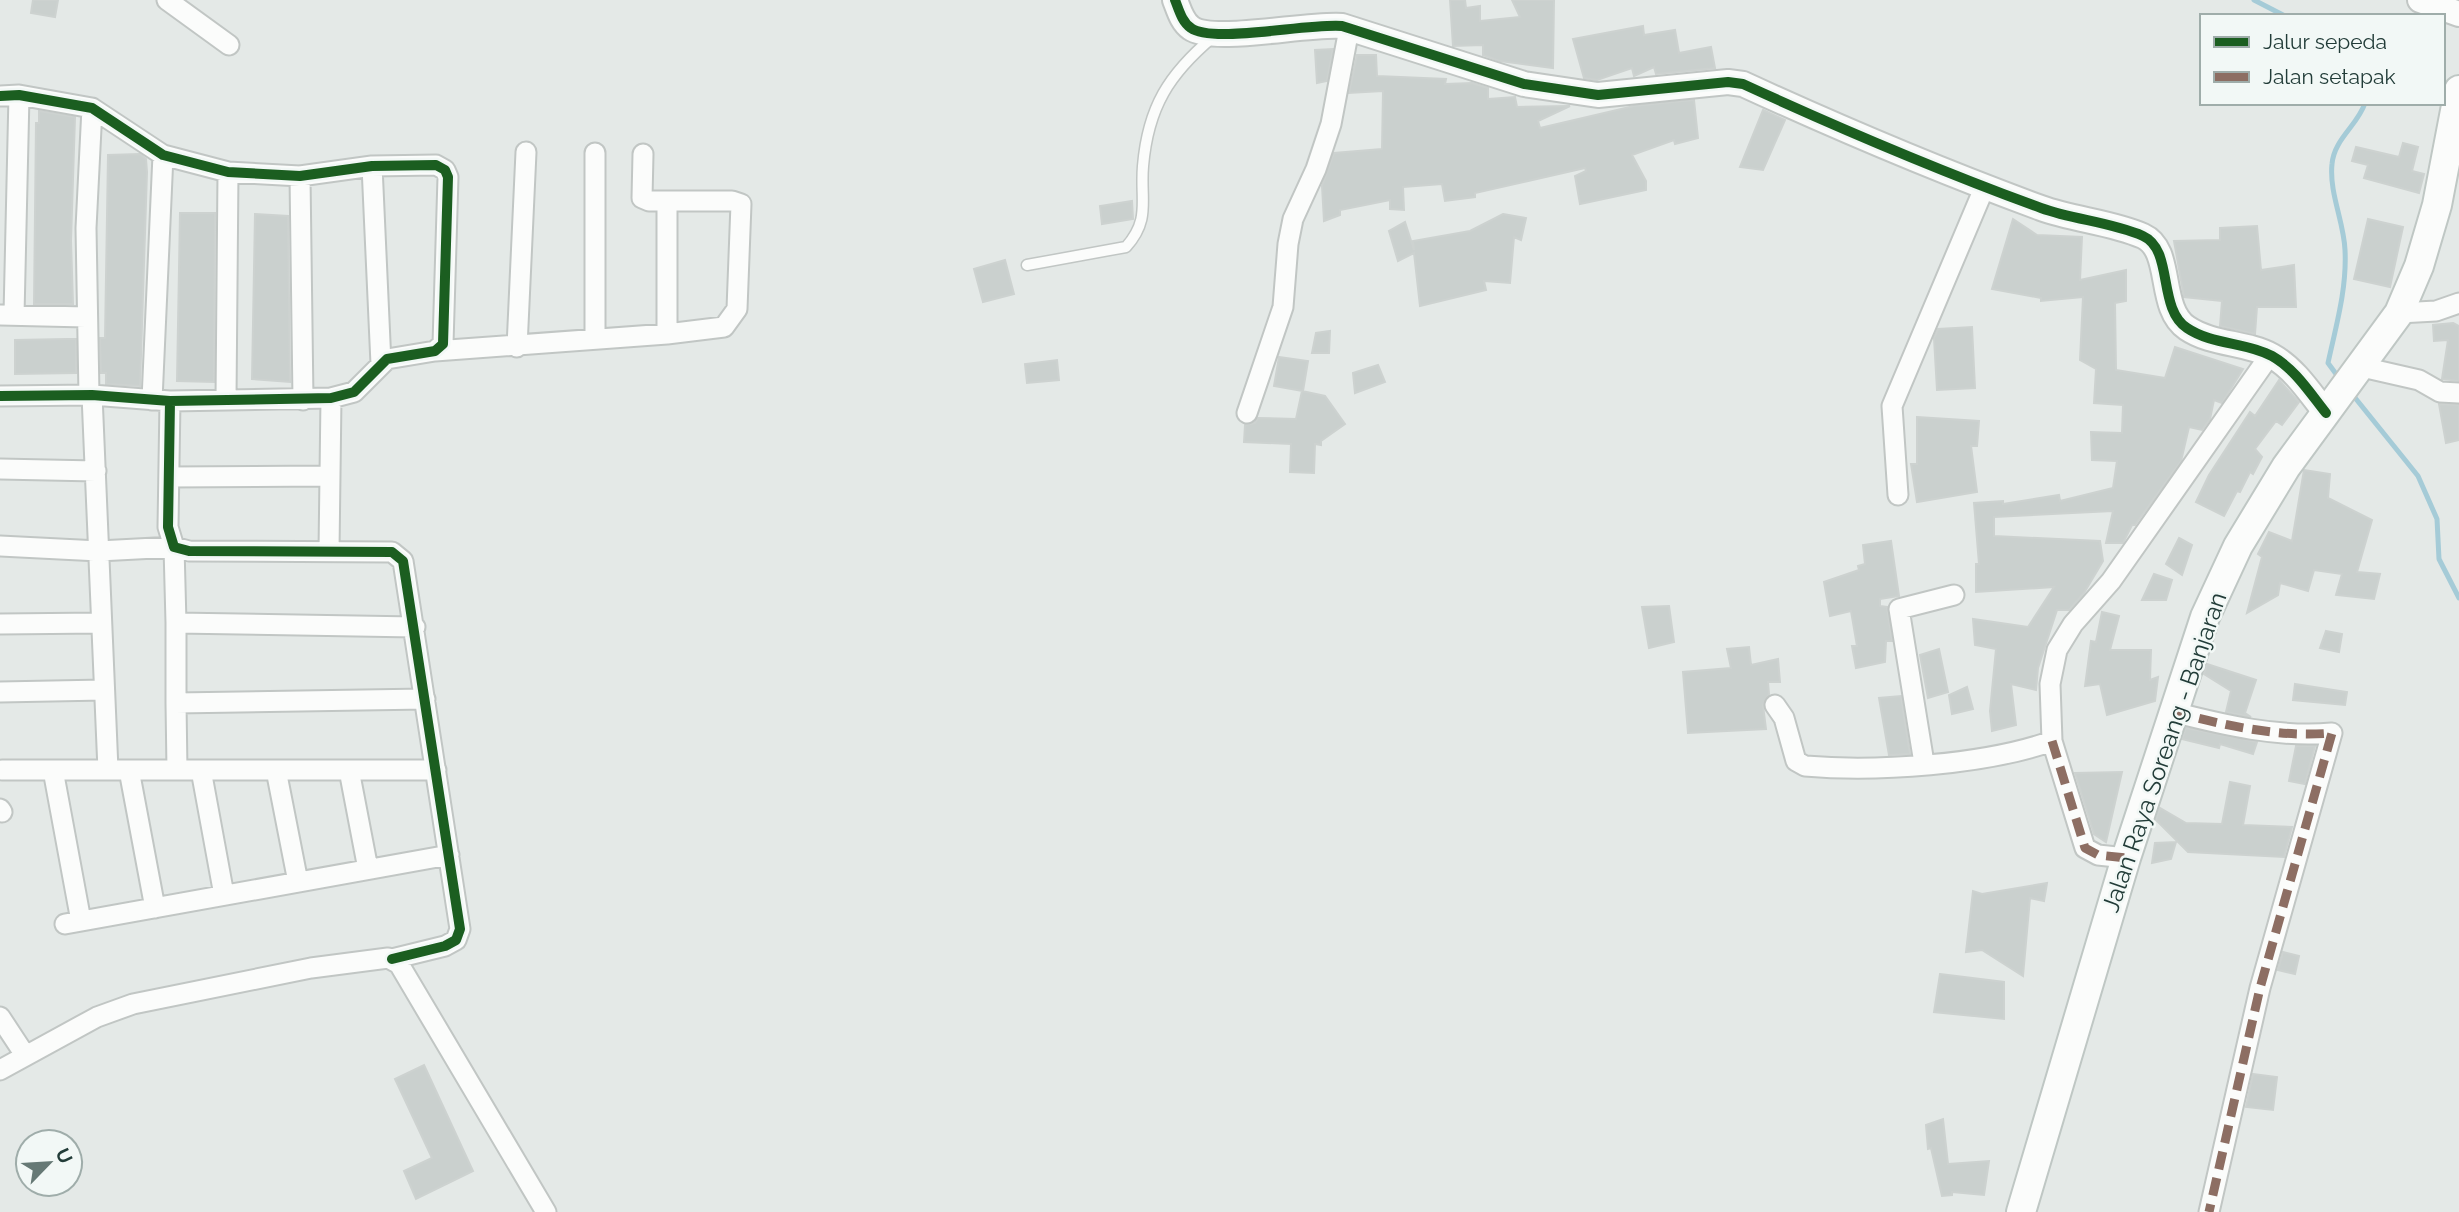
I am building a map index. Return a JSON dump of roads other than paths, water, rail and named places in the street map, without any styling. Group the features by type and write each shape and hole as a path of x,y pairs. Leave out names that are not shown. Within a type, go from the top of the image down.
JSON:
{"main road":[{"name":"Jalan Raya Soreang - Banjaran","path":"2021,1212 2126,858 2204,617 2238,546 2286,467 2360,370 2399,313 2419,266 2437,205 2459,90"}],"street":[{"path":"167,0 229,46"},
{"path":"1175,0 1188,26 1197,32 1216,35 1324,24 1349,29 1524,84 1598,95 1737,82 1884,148 2043,209 2145,237 2160,257 2171,309 2184,327 2202,336 2270,355 2290,368 2331,407"},
{"path":"2420,0 2459,14"},
{"path":"1247,413 1283,307 1288,244 1293,219 1317,169 1331,124 1349,29"},
{"path":"86,317 7,315 10,96 92,108 163,155 228,172 300,176 372,166 436,165 445,170 445,336 443,344 435,351"},
{"path":"92,108 86,228 86,317 96,471 108,770"},
{"path":"517,347 526,152"},
{"path":"595,153 595,339"},
{"path":"0,396 91,395 161,400 331,398 354,392 381,364 396,356 724,327 737,309 743,214 741,204 732,201 667,201 642,198 643,154"},
{"path":"163,155 161,400 169,477 168,527 174,547 177,770"},
{"path":"372,166 381,364"},
{"path":"226,399 228,172"},
{"path":"300,176 303,400"},
{"path":"1898,495 1892,406 1984,186"},
{"path":"667,201 667,334"},
{"path":"2399,313 2436,311 2459,303"},
{"path":"2126,858 2098,855 2085,848 2052,741 2050,684 2057,650 2073,624 2119,570 2270,355"},
{"path":"2360,370 2419,380 2440,392 2459,393"},
{"path":"329,551 331,398"},
{"path":"0,469 96,471"},
{"path":"169,477 330,477"},
{"path":"0,546 99,551 174,547 189,551 392,552 397,556 403,561 407,579 460,929 456,940 445,946 395,961 311,968 133,1004 97,1017 8,1060 0,1017"},
{"path":"1924,763 1899,609 1954,595"},
{"path":"0,624 101,623"},
{"path":"176,623 415,627"},
{"path":"0,692 104,690"},
{"path":"176,703 425,699"},
{"path":"1775,705 1784,718 1792,754 1799,764 1824,768 2008,756 2052,741"},
{"path":"2173,712 2263,731 2332,733 2260,988 2209,1212"},
{"path":"2,770 436,770"},
{"path":"53,770 73,923 449,855"},
{"path":"129,770 155,908"},
{"path":"201,770 224,895"},
{"path":"276,770 298,882"},
{"path":"349,770 368,869"},
{"path":"395,961 546,1212"}],"lane":[{"path":"1027,265 1126,247 1137,235 1143,220 1146,145 1160,96 1181,64 1216,35"}],"waterway":[{"path":"2254,0 2281,14"},
{"path":"2339,378 2328,363 2340,307 2345,265 2344,239 2333,186 2332,164 2337,147 2364,105"},
{"path":"2352,394 2418,476 2437,519 2439,559 2459,598"}]}
